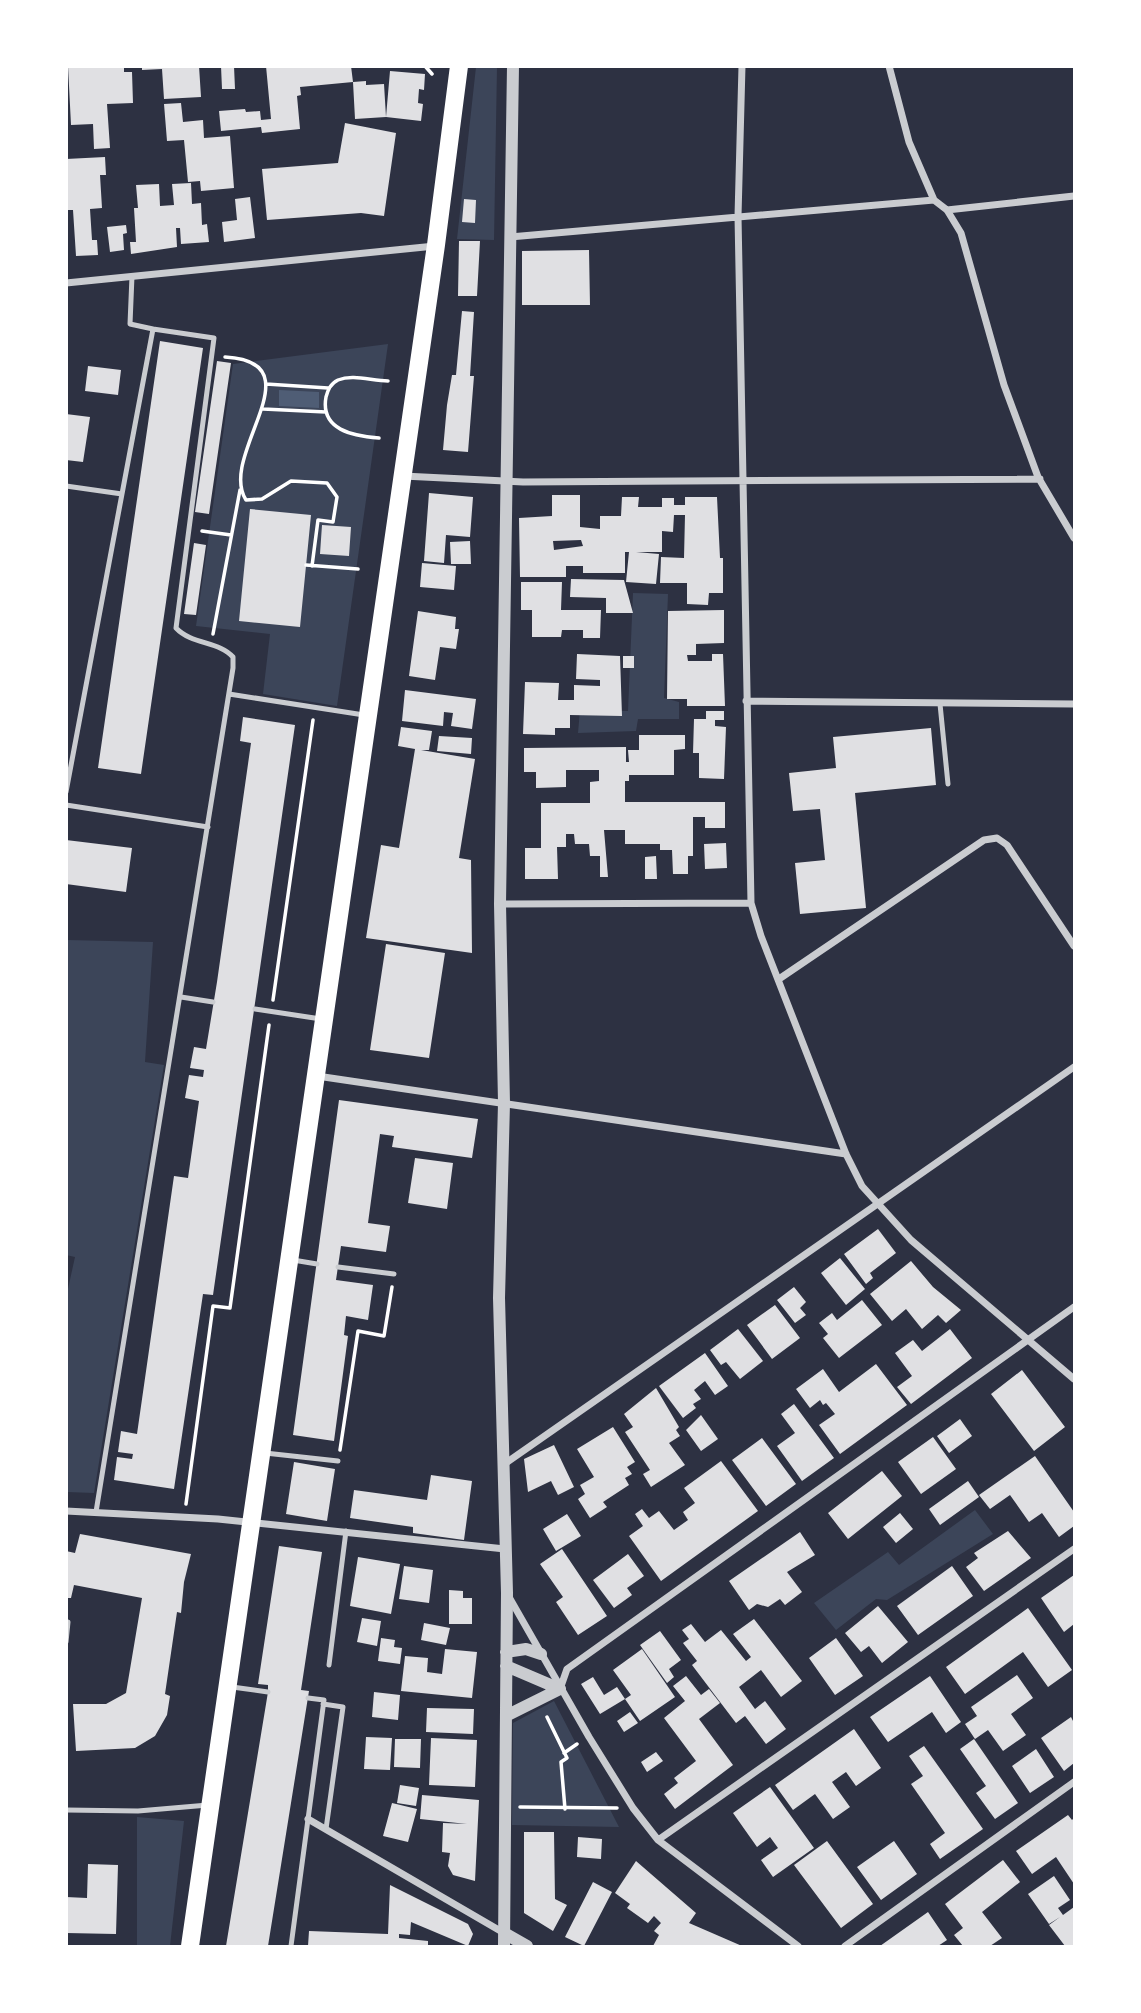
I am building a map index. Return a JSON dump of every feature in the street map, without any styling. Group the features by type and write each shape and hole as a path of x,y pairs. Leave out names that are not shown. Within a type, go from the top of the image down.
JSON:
{"main road":[{"path":"190,1947 436,246 459,66"}],"street":[{"path":"504,1947 507,1593 499,1298 504,1103 500,904 504,482 513,66"},
{"path":"742,66 738,216 751,902 761,936 846,1154 862,1186 911,1240 1027,1342 1074,1379"},
{"path":"889,66 909,142 934,200 947,210 961,233 1004,386 1040,479 1074,538"},
{"path":"947,210 1074,196"},
{"path":"510,237 934,200"},
{"path":"66,283 436,246"},
{"path":"403,476 504,482 1040,479"},
{"path":"746,701 1074,704"},
{"path":"779,979 984,840 997,838 1007,845 1074,946"},
{"path":"500,904 751,902"},
{"path":"502,1465 1074,1067"},
{"path":"316,1076 846,1154"},
{"path":"506,1716 560,1689 567,1669 1074,1307"},
{"path":"66,1511 184,1516 505,1549"},
{"path":"658,1840 1074,1549"},
{"path":"507,1593 560,1689 633,1808 658,1840 797,1947"},
{"path":"506,1659 526,1649 541,1654"},
{"path":"506,1659 560,1689"},
{"path":"845,1947 1074,1782"},
{"path":"308,1819 527,1947"}],"lane":[{"path":"96,1512 181,997 233,657 228,651 184,637 176,628 214,338 130,324 132,275"},
{"path":"66,792 153,329"},
{"path":"66,486 122,494"},
{"path":"229,694 368,715"},
{"path":"940,704 948,783"},
{"path":"66,805 208,827"},
{"path":"181,997 214,1002"},
{"path":"255,1009 324,1020"},
{"path":"290,1260 317,1264"},
{"path":"338,1267 394,1275"},
{"path":"262,1452 338,1461"},
{"path":"329,1665 346,1531"},
{"path":"66,1642 68,1622"},
{"path":"228,1686 268,1692"},
{"path":"291,1947 324,1700 308,1698"},
{"path":"323,1704 343,1707 326,1829"},
{"path":"66,1810 138,1811 211,1804"}],"path":[{"path":"425,66 432,74"},
{"path":"211,356 249,358 262,369 266,384 263,409 245,451 211,646"},
{"path":"266,384 328,388 337,381 349,378 388,381"},
{"path":"328,388 326,412 331,424 340,430 379,438"},
{"path":"263,409 326,412"},
{"path":"240,490 246,500 262,499 291,481 327,483 337,497 333,522 318,520 312,566"},
{"path":"199,531 231,535"},
{"path":"306,565 358,569"},
{"path":"184,1516 213,1306 230,1308 315,707"},
{"path":"338,1461 358,1331 384,1336 394,1275"},
{"path":"547,1717 567,1758 561,1762 565,1809"},
{"path":"506,1807 633,1808"}],"shaded area":[{"path":"476,67 497,67 494,240 457,239"},
{"path":"388,344 337,706 263,694 270,634 196,626 233,364"},
{"path":"279,390 319,392 319,408 279,406"},
{"path":"633,593 668,594 664,698 679,702 679,719 638,719 636,731 578,733 580,710 628,711"},
{"path":"67,940 153,942 145,1062 164,1065 94,1493 67,1492 66,1298 75,1257 66,1255"},
{"path":"975,1510 993,1534 887,1600 876,1599 836,1630 814,1603 888,1552 899,1565"},
{"path":"554,1701 619,1827 512,1825 513,1723"},
{"path":"137,1817 184,1821 170,1946 137,1946"}],"building":[{"path":"68,66 124,66 124,72 132,72 133,103 107,104 110,148 94,149 93,124 71,125"},
{"path":"142,66 199,66 201,97 164,99 162,69 142,70"},
{"path":"221,66 234,66 235,89 222,89"},
{"path":"266,66 351,66 353,82 300,87 301,95 297,96 300,129 262,133 261,127 221,131 219,111 260,111 261,120 271,119"},
{"path":"390,71 425,74 424,90 419,89 418,103 423,104 421,121 386,117"},
{"path":"366,81 366,85 384,84 386,117 355,119 353,82"},
{"path":"181,103 183,122 203,120 204,138 230,136 234,188 201,191 200,181 188,182 184,140 167,141 164,104"},
{"path":"345,123 396,133 384,216 361,213 267,220 262,169 338,163"},
{"path":"105,157 106,175 100,175 102,208 90,209 92,240 97,240 98,255 76,256 73,210 66,210 66,159"},
{"path":"191,183 192,204 201,203 202,225 207,224 209,242 181,244 180,228 176,228 177,247 131,254 130,242 136,242 136,185 159,184 160,206 174,205 172,184"},
{"path":"250,197 255,238 224,242 222,222 237,220 235,199"},
{"path":"464,199 476,200 475,223 462,222"},
{"path":"126,225 127,233 123,234 124,250 110,252 107,227"},
{"path":"459,241 480,241 477,296 458,296"},
{"path":"589,250 590,305 522,305 522,251"},
{"path":"462,311 474,312 470,376 474,376 468,452 443,450 452,375 456,375"},
{"path":"160,341 203,348 141,774 98,768"},
{"path":"217,361 231,363 209,514 195,512"},
{"path":"88,366 121,370 118,395 85,391"},
{"path":"66,414 90,417 83,462 66,460"},
{"path":"429,493 473,497 470,537 446,535 444,563 424,561"},
{"path":"552,495 580,495 580,527 600,529 600,516 621,516 622,497 639,497 638,507 662,507 662,498 674,498 674,505 685,505 685,497 717,497 720,558 723,558 723,593 709,593 708,605 687,604 687,583 660,583 661,557 684,558 685,515 674,515 673,532 662,531 662,552 636,552 659,554 656,584 626,582 629,552 625,552 625,573 583,573 583,566 566,566 566,577 520,577 519,518 552,516","holes":["581,540 583,546 554,550 553,541"]},
{"path":"250,509 311,515 300,627 239,621"},
{"path":"322,525 351,527 349,556 320,554"},
{"path":"470,541 471,564 451,564 450,542"},
{"path":"194,543 206,545 196,615 184,614"},
{"path":"422,563 456,566 454,590 420,587"},
{"path":"571,579 624,580 633,613 606,613 606,598 570,597"},
{"path":"521,582 562,582 561,610 601,610 600,638 583,638 583,630 562,630 561,637 532,637 532,610 521,610"},
{"path":"724,610 724,643 696,644 696,655 687,655 688,661 712,661 712,654 723,654 725,706 687,706 687,699 667,699 668,611"},
{"path":"418,611 456,617 455,629 459,629 456,649 440,647 435,680 409,676"},
{"path":"577,654 620,656 622,716 570,715 570,728 555,728 555,735 523,734 525,682 559,683 558,700 574,700 574,685 600,686 600,680 576,679"},
{"path":"623,656 634,656 634,668 623,668"},
{"path":"405,690 476,699 472,729 451,726 453,713 444,712 443,726 402,721"},
{"path":"706,711 724,711 724,720 715,720 715,726 726,727 724,779 699,778 699,753 693,753 694,719 706,719"},
{"path":"243,717 295,725 213,1295 203,1294 174,1489 114,1480 117,1457 132,1459 133,1454 118,1452 121,1431 137,1434 174,1176 188,1178 199,1101 185,1098 189,1075 203,1077 204,1070 190,1068 194,1047 206,1049 217,982 251,743 240,741"},
{"path":"401,727 432,731 429,750 421,750 475,759 459,858 471,860 472,953 366,938 381,845 399,848 415,749 398,746"},
{"path":"931,728 936,785 855,793 866,908 800,914 795,863 825,860 820,809 793,811 789,773 836,768 833,737"},
{"path":"639,735 685,735 685,749 674,750 674,775 629,775 629,781 625,781 625,802 725,802 725,828 705,828 705,817 693,817 693,856 688,856 688,874 673,874 672,850 660,850 660,844 625,844 625,830 604,830 608,877 600,877 600,856 590,856 589,844 575,844 574,834 566,834 566,847 557,847 558,879 525,879 525,848 541,848 541,803 590,803 590,782 599,781 599,770 566,770 566,787 536,788 536,772 524,772 524,748 626,747 626,762 629,762 628,750 639,750"},
{"path":"439,736 472,738 471,754 437,751"},
{"path":"66,840 132,848 126,892 66,884"},
{"path":"726,843 727,868 705,869 704,844"},
{"path":"656,856 657,879 645,879 645,857"},
{"path":"386,944 445,953 429,1058 370,1050"},
{"path":"339,1100 478,1119 472,1158 392,1147 394,1136 380,1134 368,1223 390,1226 386,1252 341,1246 336,1280 373,1285 368,1320 346,1316 344,1335 348,1336 334,1441 293,1435"},
{"path":"415,1158 453,1163 447,1209 408,1203"},
{"path":"878,1229 896,1253 870,1273 873,1278 866,1284 844,1254"},
{"path":"840,1258 865,1289 846,1305 821,1273"},
{"path":"911,1261 933,1287 961,1310 946,1323 938,1315 922,1329 906,1309 892,1321 870,1294"},
{"path":"794,1287 806,1302 800,1308 806,1315 795,1323 777,1300"},
{"path":"862,1300 882,1325 839,1358 823,1338 828,1334 819,1323 832,1313 837,1320"},
{"path":"775,1305 800,1338 772,1359 747,1325"},
{"path":"738,1329 763,1361 740,1379 726,1362 721,1365 710,1350"},
{"path":"950,1329 972,1358 911,1404 897,1387 912,1376 895,1353 913,1340 922,1351"},
{"path":"705,1353 728,1386 715,1395 705,1381 694,1390 701,1399 693,1404 696,1408 683,1418 659,1386"},
{"path":"876,1364 907,1405 840,1454 819,1425 835,1414 820,1400 810,1408 796,1389 823,1369 839,1392"},
{"path":"1022,1370 1065,1427 1034,1451 991,1394"},
{"path":"656,1388 679,1427 676,1430 680,1436 669,1443 685,1465 651,1487 643,1474 650,1470 625,1432 633,1427 624,1414"},
{"path":"794,1404 834,1458 802,1481 777,1446 795,1433 781,1414"},
{"path":"701,1415 718,1439 701,1451 686,1430"},
{"path":"960,1419 972,1436 949,1453 937,1436"},
{"path":"613,1427 635,1462 627,1467 632,1474 625,1478 629,1485 603,1502 607,1507 590,1518 578,1499 585,1494 580,1485 594,1477 577,1449"},
{"path":"933,1437 956,1469 921,1494 898,1462"},
{"path":"762,1438 796,1484 766,1506 732,1460"},
{"path":"554,1445 574,1487 558,1495 551,1481 528,1492 524,1459"},
{"path":"1035,1456 1074,1512 1074,1526 1059,1537 1042,1513 1029,1522 1010,1495 990,1509 979,1495"},
{"path":"721,1461 758,1511 661,1581 629,1536 643,1526 635,1514 642,1509 649,1518 659,1511 674,1530 688,1520 683,1512 695,1503 684,1488"},
{"path":"294,1462 335,1469 327,1521 286,1514"},
{"path":"882,1471 902,1496 848,1539 828,1513"},
{"path":"431,1475 472,1481 464,1540 413,1533 413,1527 350,1518 354,1490 427,1500"},
{"path":"968,1481 979,1497 940,1525 929,1509"},
{"path":"900,1513 913,1529 896,1543 883,1527"},
{"path":"567,1514 581,1536 556,1551 543,1529"},
{"path":"1008,1531 1031,1558 984,1591 966,1567 978,1558 974,1553"},
{"path":"800,1532 815,1555 787,1572 802,1592 785,1605 780,1599 768,1607 757,1604 749,1610 729,1581"},
{"path":"80,1534 191,1554 184,1582 181,1613 177,1612 165,1694 170,1696 167,1715 155,1736 135,1748 76,1751 73,1704 106,1704 126,1693 142,1598 74,1585 71,1598 66,1598 66,1551 75,1553"},
{"path":"279,1546 322,1552 301,1690 309,1691 268,1946 226,1946 268,1692 268,1685 258,1684"},
{"path":"562,1549 607,1616 578,1635 556,1602 563,1597 540,1564"},
{"path":"628,1554 644,1576 627,1588 632,1595 614,1608 593,1580"},
{"path":"358,1557 400,1564 391,1614 350,1606"},
{"path":"404,1566 433,1570 429,1603 399,1599"},
{"path":"952,1566 973,1596 918,1635 897,1606"},
{"path":"1074,1575 1074,1624 1064,1632 1041,1598"},
{"path":"449,1590 463,1591 463,1598 472,1598 472,1624 449,1624"},
{"path":"878,1606 908,1642 882,1663 869,1646 861,1652 845,1633"},
{"path":"1028,1608 1072,1670 1048,1687 1023,1652 965,1694 946,1667"},
{"path":"362,1618 381,1621 377,1646 357,1642"},
{"path":"754,1619 802,1681 781,1697 761,1670 739,1687 755,1709 765,1701 786,1729 766,1744 745,1716 736,1723 692,1665 697,1661 683,1643 689,1639 682,1630 691,1624 705,1642 721,1630 746,1661 751,1657 733,1634"},
{"path":"424,1623 450,1628 446,1645 421,1640"},
{"path":"660,1631 681,1660 669,1669 674,1677 667,1683 640,1645"},
{"path":"381,1638 395,1640 394,1647 402,1648 400,1664 378,1661"},
{"path":"836,1638 863,1676 835,1695 809,1658"},
{"path":"445,1649 477,1652 472,1698 401,1691 405,1656 428,1658 427,1672 442,1674"},
{"path":"642,1649 675,1697 640,1721 625,1699 631,1695 613,1670"},
{"path":"1017,1675 1033,1698 1011,1714 1026,1735 1003,1751 988,1730 975,1739 965,1724 977,1716 971,1707"},
{"path":"686,1676 701,1695 709,1689 720,1703 699,1719 733,1765 675,1809 664,1794 678,1783 674,1778 696,1761 664,1718 685,1701 673,1686"},
{"path":"930,1676 961,1722 946,1733 932,1712 888,1742 870,1717"},
{"path":"593,1677 604,1695 617,1687 625,1699 600,1714 581,1684"},
{"path":"374,1692 400,1695 398,1720 372,1717"},
{"path":"427,1708 474,1709 473,1734 426,1732"},
{"path":"630,1712 638,1723 624,1732 617,1721"},
{"path":"1071,1717 1074,1723 1074,1763 1064,1771 1041,1738"},
{"path":"854,1729 881,1768 856,1786 846,1772 832,1782 850,1807 833,1819 815,1794 793,1810 775,1785"},
{"path":"366,1737 392,1738 390,1770 364,1769"},
{"path":"431,1738 477,1740 475,1787 429,1785"},
{"path":"395,1739 421,1739 420,1768 394,1767"},
{"path":"974,1739 1018,1803 995,1819 976,1793 986,1786 960,1749"},
{"path":"924,1746 983,1829 940,1859 930,1844 945,1833 911,1784 923,1776 909,1756"},
{"path":"1036,1749 1054,1777 1030,1793 1012,1766"},
{"path":"656,1752 663,1761 647,1772 641,1762"},
{"path":"400,1785 419,1788 416,1806 397,1803"},
{"path":"770,1787 814,1848 773,1877 761,1860 778,1848 770,1837 757,1847 733,1813"},
{"path":"422,1795 479,1800 475,1881 453,1875 448,1866 450,1853 442,1852 443,1823 467,1824 420,1819"},
{"path":"392,1803 417,1809 408,1842 383,1836"},
{"path":"1068,1815 1072,1820 1074,1818 1074,1884 1056,1857 1032,1874 1016,1851"},
{"path":"524,1832 554,1832 555,1899 567,1905 553,1931 524,1913"},
{"path":"578,1837 602,1839 601,1859 577,1857"},
{"path":"827,1841 873,1904 841,1928 794,1865"},
{"path":"894,1841 917,1874 881,1900 857,1867"},
{"path":"1003,1860 1020,1882 982,1912 1002,1938 990,1946 963,1946 954,1935 963,1928 945,1904"},
{"path":"636,1861 696,1913 689,1923 742,1946 653,1946 659,1935 654,1931 661,1923 654,1916 648,1923 627,1908 630,1904 615,1893"},
{"path":"88,1864 118,1865 116,1934 66,1933 66,1897 87,1898"},
{"path":"1054,1876 1070,1900 1058,1908 1063,1915 1074,1907 1074,1946 1065,1946 1049,1925 1060,1917 1049,1924 1028,1894"},
{"path":"593,1882 612,1892 584,1946 565,1937"},
{"path":"390,1885 468,1924 473,1934 468,1946 411,1922 410,1935 399,1934 399,1938 428,1941 428,1946 308,1946 309,1931 388,1934"},
{"path":"928,1912 947,1940 938,1946 880,1946"}]}
